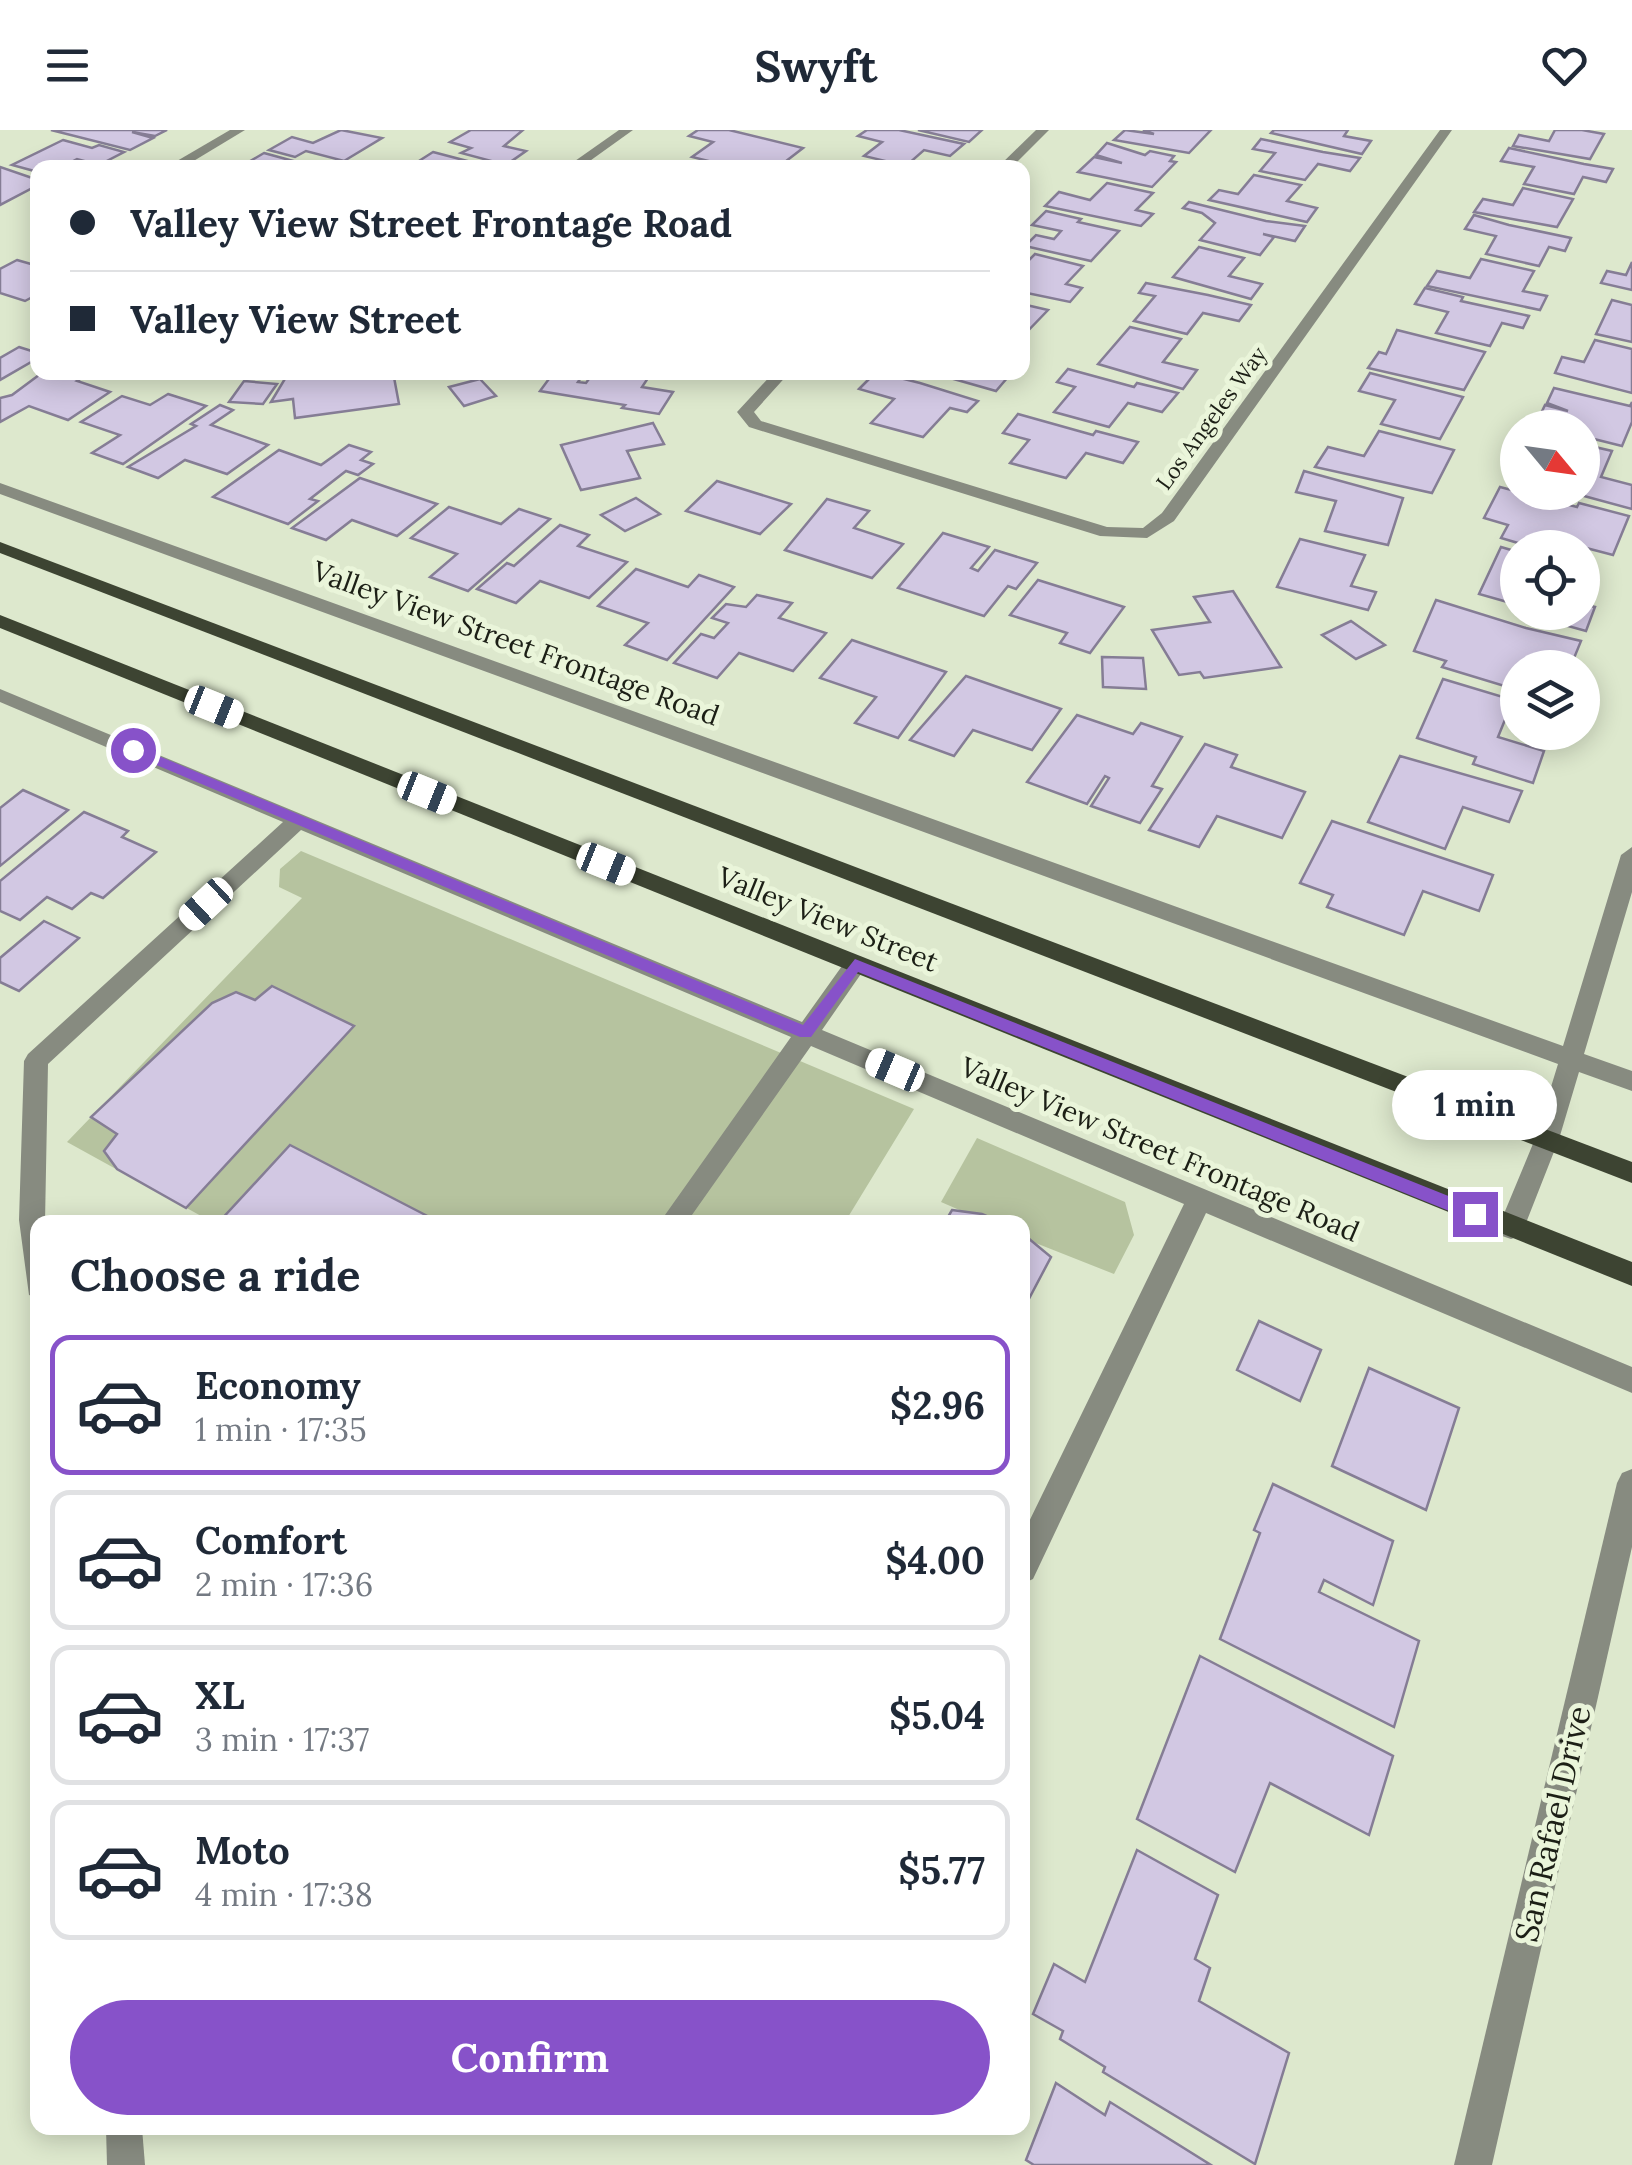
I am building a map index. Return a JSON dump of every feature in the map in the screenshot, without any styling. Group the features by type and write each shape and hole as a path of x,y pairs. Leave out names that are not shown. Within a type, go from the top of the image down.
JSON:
{"main road":[{"name":"Valley View Street","path":"0,547 1632,1173"},
{"name":"Valley View Street","path":"0,621 1632,1274"}],"street":[{"path":"186,160 240,130"},
{"path":"583,160 627,130"},
{"path":"1012,160 1044,130"},
{"name":"Los Angeles Way","path":"775,380 745,412 756,424 1106,532 1147,533 1168,517 1446,130"},
{"name":"Valley View Street Frontage Road","path":"0,488 1632,1080"},
{"name":"Valley View Street Frontage Road","path":"0,695 1632,1380"},
{"path":"35,1215 36,1061 298,819"},
{"path":"1511,1228 1547,1139 1632,855"},
{"path":"678,1215 855,965"},
{"path":"1030,1552 1200,1198"},
{"name":"San Rafael Drive","path":"1473,2165 1632,1483"},
{"path":"124,2135 126,2165"}],"green space":[{"path":"301,851 914,1109 849,1215 199,1215 67,1142 302,898 279,887 280,869"},
{"path":"977,1138 1125,1202 1134,1235 1114,1274 1030,1241 1030,1215 971,1215 941,1202"}],"building":[{"path":"51,130 167,130 155,136 132,132 153,138 130,150"},
{"path":"341,130 382,138 346,160 306,151 295,157 269,150 292,137 313,143"},
{"path":"471,130 523,130 504,146 526,151 513,160 487,160 461,153 471,148 450,142"},
{"path":"698,130 729,130 803,148 787,160 704,160 692,157 713,142 689,136"},
{"path":"867,130 899,130 964,144 950,156 924,150 913,160 881,160 864,156 882,142 858,136"},
{"path":"918,130 982,130 969,142"},
{"path":"1125,130 1154,134 1143,130 1211,130 1189,153 1114,140"},
{"path":"1348,130 1344,136 1371,141 1362,154 1271,133"},
{"path":"1555,130 1604,134 1590,159 1513,146 1519,135 1549,141"},
{"path":"1261,139 1360,158 1350,171 1318,164 1305,180 1260,171 1275,153 1253,149"},
{"path":"63,140 124,152 109,160 30,160 30,170 12,165"},
{"path":"1107,143 1145,155 1150,151 1174,156 1170,161 1176,162 1152,187 1078,172 1094,157 1122,163 1096,155"},
{"path":"1509,148 1613,169 1606,182 1583,177 1574,194 1524,184 1534,167 1501,161"},
{"path":"433,152 464,160 420,160"},
{"path":"264,153 290,160 252,160"},
{"path":"0,167 30,177 30,189 0,205"},
{"path":"1254,175 1301,185 1287,201 1317,208 1307,222 1209,200 1219,190 1238,194"},
{"path":"1107,183 1153,193 1136,210 1153,214 1141,226 1045,206 1059,192 1090,200"},
{"path":"1523,188 1573,199 1557,227 1474,212 1483,199 1513,205"},
{"path":"1189,202 1266,221 1305,226 1295,241 1263,234 1274,237 1260,255 1200,240 1215,223 1202,213 1183,208"},
{"path":"1046,211 1119,231 1091,261 1030,247 1036,235 1054,239 1061,231 1032,225"},
{"path":"1474,215 1571,238 1565,251 1549,247 1539,266 1486,254 1496,236 1465,229"},
{"path":"1199,247 1244,258 1229,276 1262,284 1251,299 1173,277"},
{"path":"1035,254 1083,266 1066,284 1082,288 1070,302 1030,294 1030,259"},
{"path":"1481,259 1534,271 1523,291 1547,296 1540,310 1427,286 1437,271 1470,278"},
{"path":"17,260 30,264 30,298 25,301 0,293 0,269"},
{"path":"1632,262 1632,290 1601,283 1607,271 1626,275"},
{"path":"1146,283 1251,305 1239,321 1203,313 1187,334 1134,321 1155,296 1139,293"},
{"path":"1425,288 1463,297 1461,301 1529,316 1523,328 1502,323 1490,346 1436,333 1448,312 1415,304"},
{"path":"1612,300 1632,305 1632,342 1596,334"},
{"path":"1030,306 1048,310 1030,329"},
{"path":"1130,327 1181,339 1163,362 1197,370 1183,389 1098,364"},
{"path":"1397,330 1485,352 1464,390 1368,368 1379,352 1386,354"},
{"path":"1595,340 1632,349 1632,393 1555,373 1562,357 1584,362"},
{"path":"19,347 30,350 30,363 0,380 0,358"},
{"path":"1068,369 1134,387 1137,383 1178,393 1162,412 1128,403 1109,427 1054,412 1075,387 1057,382"},
{"path":"1370,373 1463,397 1440,439 1381,424 1395,400 1359,391"},
{"path":"32,380 79,380 110,392 68,420 29,406 0,422 0,398 12,395"},
{"path":"284,380 394,380 399,404 295,418 293,399 271,402"},
{"path":"481,380 496,396 464,406 449,387"},
{"path":"548,380 647,380 642,387 673,392 659,414 540,391"},
{"path":"868,380 908,380 978,401 967,412 950,408 923,437 871,423 894,399 859,389"},
{"path":"957,380 1005,380 996,391"},
{"path":"244,381 277,384 263,404 229,402"},
{"path":"1554,388 1630,406 1632,402 1632,422 1622,446 1600,440 1600,410 1565,410 1547,403"},
{"path":"168,394 206,406 123,464 92,453 120,435 81,422 122,396 150,405"},
{"path":"220,405 233,410 211,425 268,445 227,474 185,460 158,478 128,467 196,426 191,424"},
{"path":"1018,414 1093,435 1096,431 1138,442 1123,463 1086,453 1066,478 1010,463 1029,440 1003,433"},
{"path":"653,423 664,444 627,451 640,478 581,490 561,445"},
{"path":"1379,431 1454,450 1432,493 1315,467 1328,447 1364,456"},
{"path":"349,445 371,452 361,460 373,464 358,475 346,471 310,499 318,501 288,524 213,497 279,450 321,465"},
{"path":"1600,448 1612,451 1601,477 1632,485 1632,509 1600,500"},
{"path":"1304,471 1403,498 1388,545 1325,531 1336,501 1296,492"},
{"path":"360,478 437,504 397,536 352,520 326,540 292,528"},
{"path":"717,481 791,504 760,534 686,511"},
{"path":"1500,487 1500,510 1600,508 1629,516 1613,555 1600,552 1600,530 1505,530 1508,525 1484,518"},
{"path":"636,498 660,514 625,531 601,515"},
{"path":"827,499 869,511 854,528 903,544 872,578 785,550"},
{"path":"449,507 501,524 519,509 550,519 468,591 430,577 457,554 411,538"},
{"path":"560,525 589,535 578,546 627,562 589,598 540,581 516,603 477,589 507,563 514,566"},
{"path":"943,533 989,547 971,568 978,571 995,550 1037,563 1016,589 1008,586 984,616 898,588"},
{"path":"1300,539 1365,555 1351,586 1376,592 1368,610 1277,587"},
{"path":"1500,549 1500,600 1479,594"},
{"path":"636,569 688,587 699,575 734,587 667,660 625,645 648,623 598,606"},
{"path":"1038,580 1124,607 1090,653 1060,643 1067,633 1010,615"},
{"path":"1233,591 1281,667 1204,678 1200,672 1179,675 1152,630 1210,622 1194,597"},
{"path":"757,595 792,603 779,618 826,633 793,671 739,653 717,678 674,663 701,634 714,638 728,623 712,618 726,604 746,607"},
{"path":"1436,600 1500,620 1500,630 1534,630 1581,641 1577,650 1500,650 1500,685 1442,667 1446,661 1414,651"},
{"path":"1351,621 1385,645 1356,659 1322,635"},
{"path":"852,640 946,672 898,738 855,723 876,697 820,678"},
{"path":"1102,657 1143,658 1146,689 1103,687"},
{"path":"966,676 1061,709 1032,750 973,730 954,756 910,740"},
{"path":"1443,679 1500,696 1500,750 1544,751 1533,783 1473,764 1476,757 1417,738"},
{"path":"1077,715 1133,734 1141,723 1182,737 1152,786 1162,789 1140,823 1091,806 1109,778 1105,776 1087,804 1027,782"},
{"path":"1205,744 1237,755 1231,767 1305,792 1282,838 1217,816 1199,847 1149,830"},
{"path":"1400,756 1522,791 1509,822 1463,807 1445,849 1368,822"},
{"path":"23,790 68,810 0,866 0,808"},
{"path":"84,812 128,831 122,837 156,852 103,898 91,893 72,909 47,897 20,920 0,911 0,881"},
{"path":"1332,821 1493,875 1479,911 1423,891 1404,935 1327,907 1333,895 1300,883"},
{"path":"44,921 79,938 19,991 0,982 0,958"},
{"path":"272,986 354,1026 186,1208 117,1169 104,1151 117,1134 91,1117 212,1003 236,992 255,1000"},
{"path":"290,1145 425,1215 225,1215"},
{"path":"952,1210 984,1215 949,1215"},
{"path":"1030,1240 1051,1257 1030,1297"},
{"path":"1259,1321 1321,1350 1300,1401 1237,1370"},
{"path":"1369,1368 1459,1408 1426,1510 1332,1466"},
{"path":"1273,1484 1393,1541 1373,1605 1324,1580 1319,1592 1419,1641 1394,1727 1220,1639 1260,1533 1254,1530"},
{"path":"1200,1656 1393,1756 1369,1835 1270,1783 1235,1872 1137,1819"},
{"path":"1137,1850 1218,1895 1195,1959 1210,1968 1199,2001 1289,2053 1255,2164 1103,2072 1105,2067 1060,2039 1063,2031 1033,2014 1054,1964 1085,1982"},
{"path":"1056,2083 1105,2115 1110,2102 1211,2165 1034,2165 1026,2160"}],"route":[{"path":"133,750 806,1033 855,965 1475,1214"}]}
